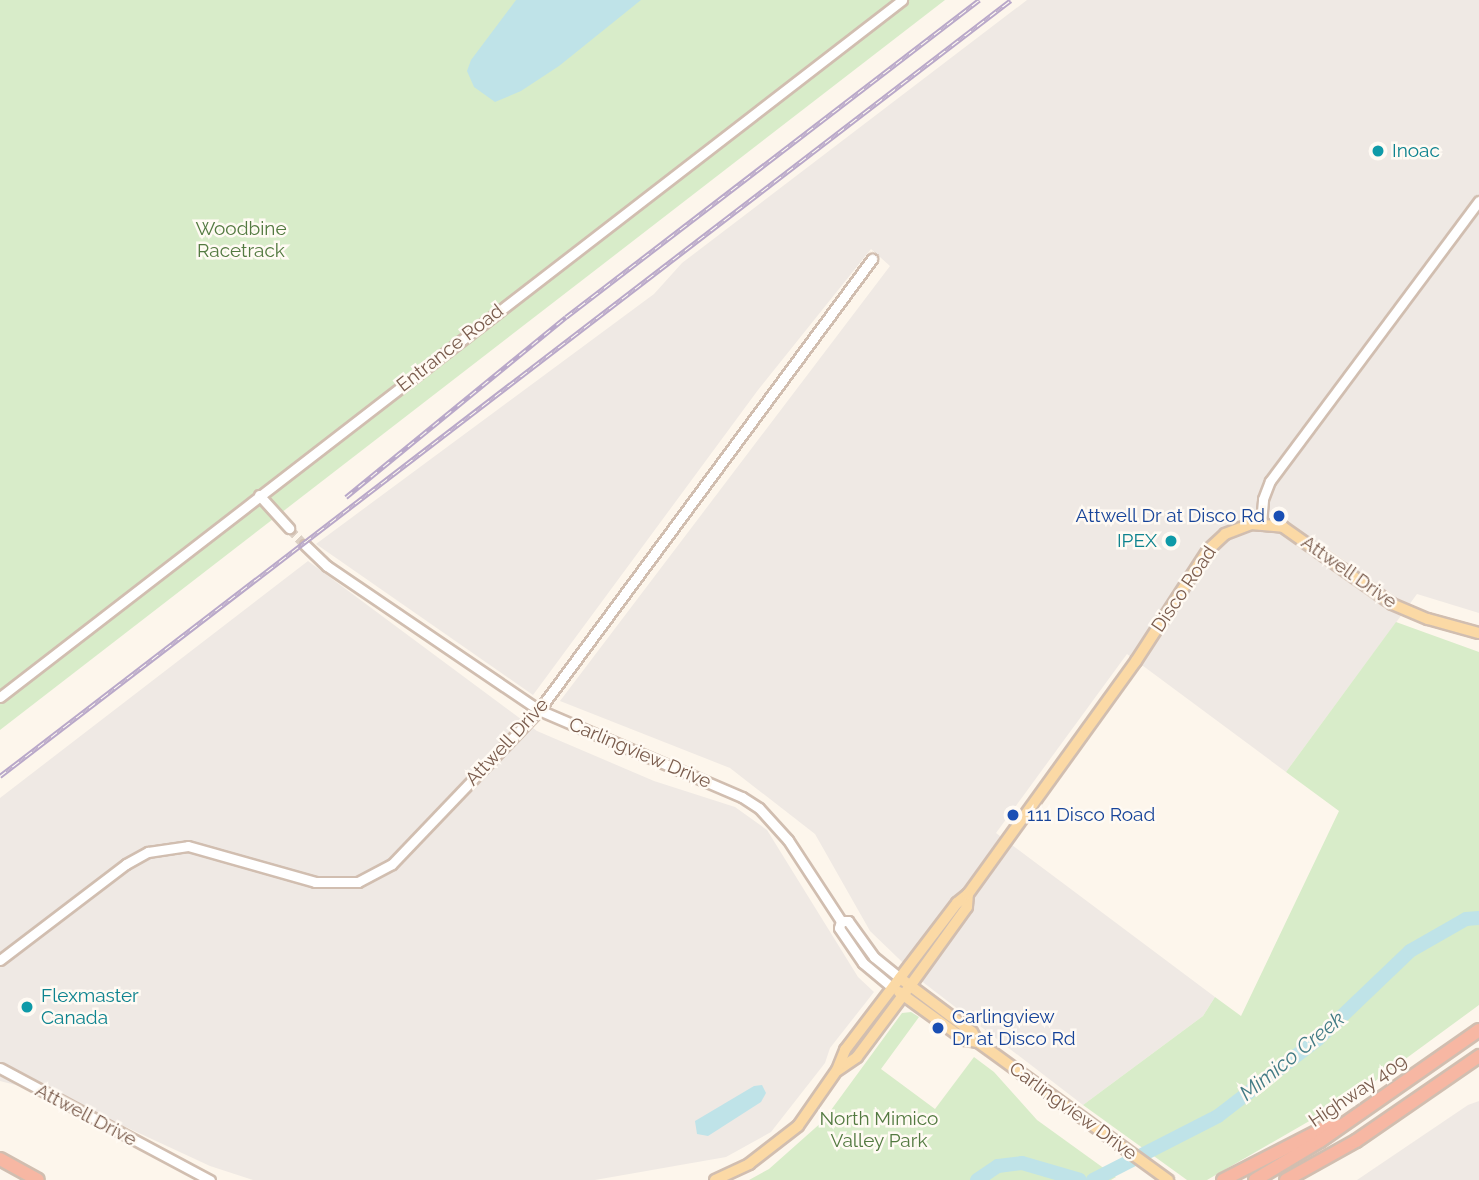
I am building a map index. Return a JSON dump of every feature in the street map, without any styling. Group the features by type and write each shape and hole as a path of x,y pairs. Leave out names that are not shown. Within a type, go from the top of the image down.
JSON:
{"highway":[{"name":"Highway 409","path":"1255,1180 1320,1141 1354,1114 1479,1030"},
{"name":"Highway 409","path":"1286,1180 1356,1141 1479,1056"},
{"path":"1223,1180 1354,1114"},
{"path":"1299,1180 1356,1141"},
{"path":"0,1158 38,1180"}],"main road":[{"name":"Attwell Drive","path":"1261,523 1289,530 1392,604 1428,619 1479,633"},
{"name":"Disco Road","path":"715,1180 749,1164 784,1140 804,1118 837,1070 845,1050 968,894 1136,661 1208,550 1233,529 1261,523"},
{"name":"Disco Road","path":"837,1070 857,1056 907,990 967,907 968,894"},
{"name":"Carlingview Drive","path":"900,978 907,990"},
{"name":"Carlingview Drive","path":"892,987 907,990 972,1032 978,1042 1163,1177"}],"street":[{"name":"Entrance Road","path":"0,697 902,0"},
{"path":"1261,523 1262,499 1270,481 1479,201"},
{"name":"Attwell Drive","path":"0,961 126,864 148,852 188,846 315,882 358,882 392,864 539,710 872,259"},
{"path":"259,495 289,528"},
{"name":"Carlingview Drive","path":"305,545 327,566 539,710 741,797 759,808 788,840 841,921 839,928 863,963 892,987"},
{"name":"Carlingview Drive","path":"841,921 848,921 874,957 900,978"},
{"name":"Attwell Drive","path":"0,1068 210,1180"}],"shaded area":[{"path":"1027,0 1479,0 1479,613 1417,594 1286,772 1127,654 996,833 1215,997 1203,1016 1083,1105 924,983 870,931 815,834 730,768 560,701 890,266 871,249 758,390 533,695 316,544 654,294 682,263"},
{"path":"308,561 537,731 654,781 735,807 767,830 858,977 874,992 830,1048 825,1063 771,1132 726,1157 595,1180 253,1180 210,1166 59,1096 0,1081 0,798"},
{"path":"1479,1101 1479,1180 1357,1180 1468,1105"}],"green space":[{"name":"Woodbine Racetrack","path":"0,0 945,0 0,730"},
{"path":"1396,622 1479,652 1479,1005 1363,1090 1207,1180 1187,1180 1083,1105 1203,1016 1215,997 1241,1016 1339,811 1286,772"},
{"name":"North Mimico Valley Park","path":"911,1012 919,1017 881,1069 935,1109 974,1057 994,1072 1037,1120 1116,1177 1111,1180 749,1180 769,1169 823,1121 902,1013"}],"water":[{"path":"516,0 641,0 559,66 521,91 495,102 474,87 467,71 471,60"},
{"path":"762,1085 766,1093 761,1102 708,1136 697,1134 695,1121 754,1086"}],"waterway":[{"name":"Mimico Creek","path":"1093,1180 1218,1116 1318,1039 1410,951 1466,919 1479,918"},
{"name":"Mimico Creek","path":"977,1180 998,1166 1022,1163 1080,1180"}],"tunnel":[{"path":"289,528 305,545"}],"railway":[{"path":"346,497 566,317 979,0"},
{"path":"0,776 1011,0"}],"place":[{"name":"Inoac","path":"1378,151"},
{"name":"Attwell Dr at Disco Rd","path":"1279,516"},
{"name":"IPEX","path":"1171,541"},
{"name":"111 Disco Road","path":"1013,815"},
{"name":"Flexmaster Canada","path":"27,1007"},
{"name":"Carlingview Dr at Disco Rd","path":"938,1028"}]}
